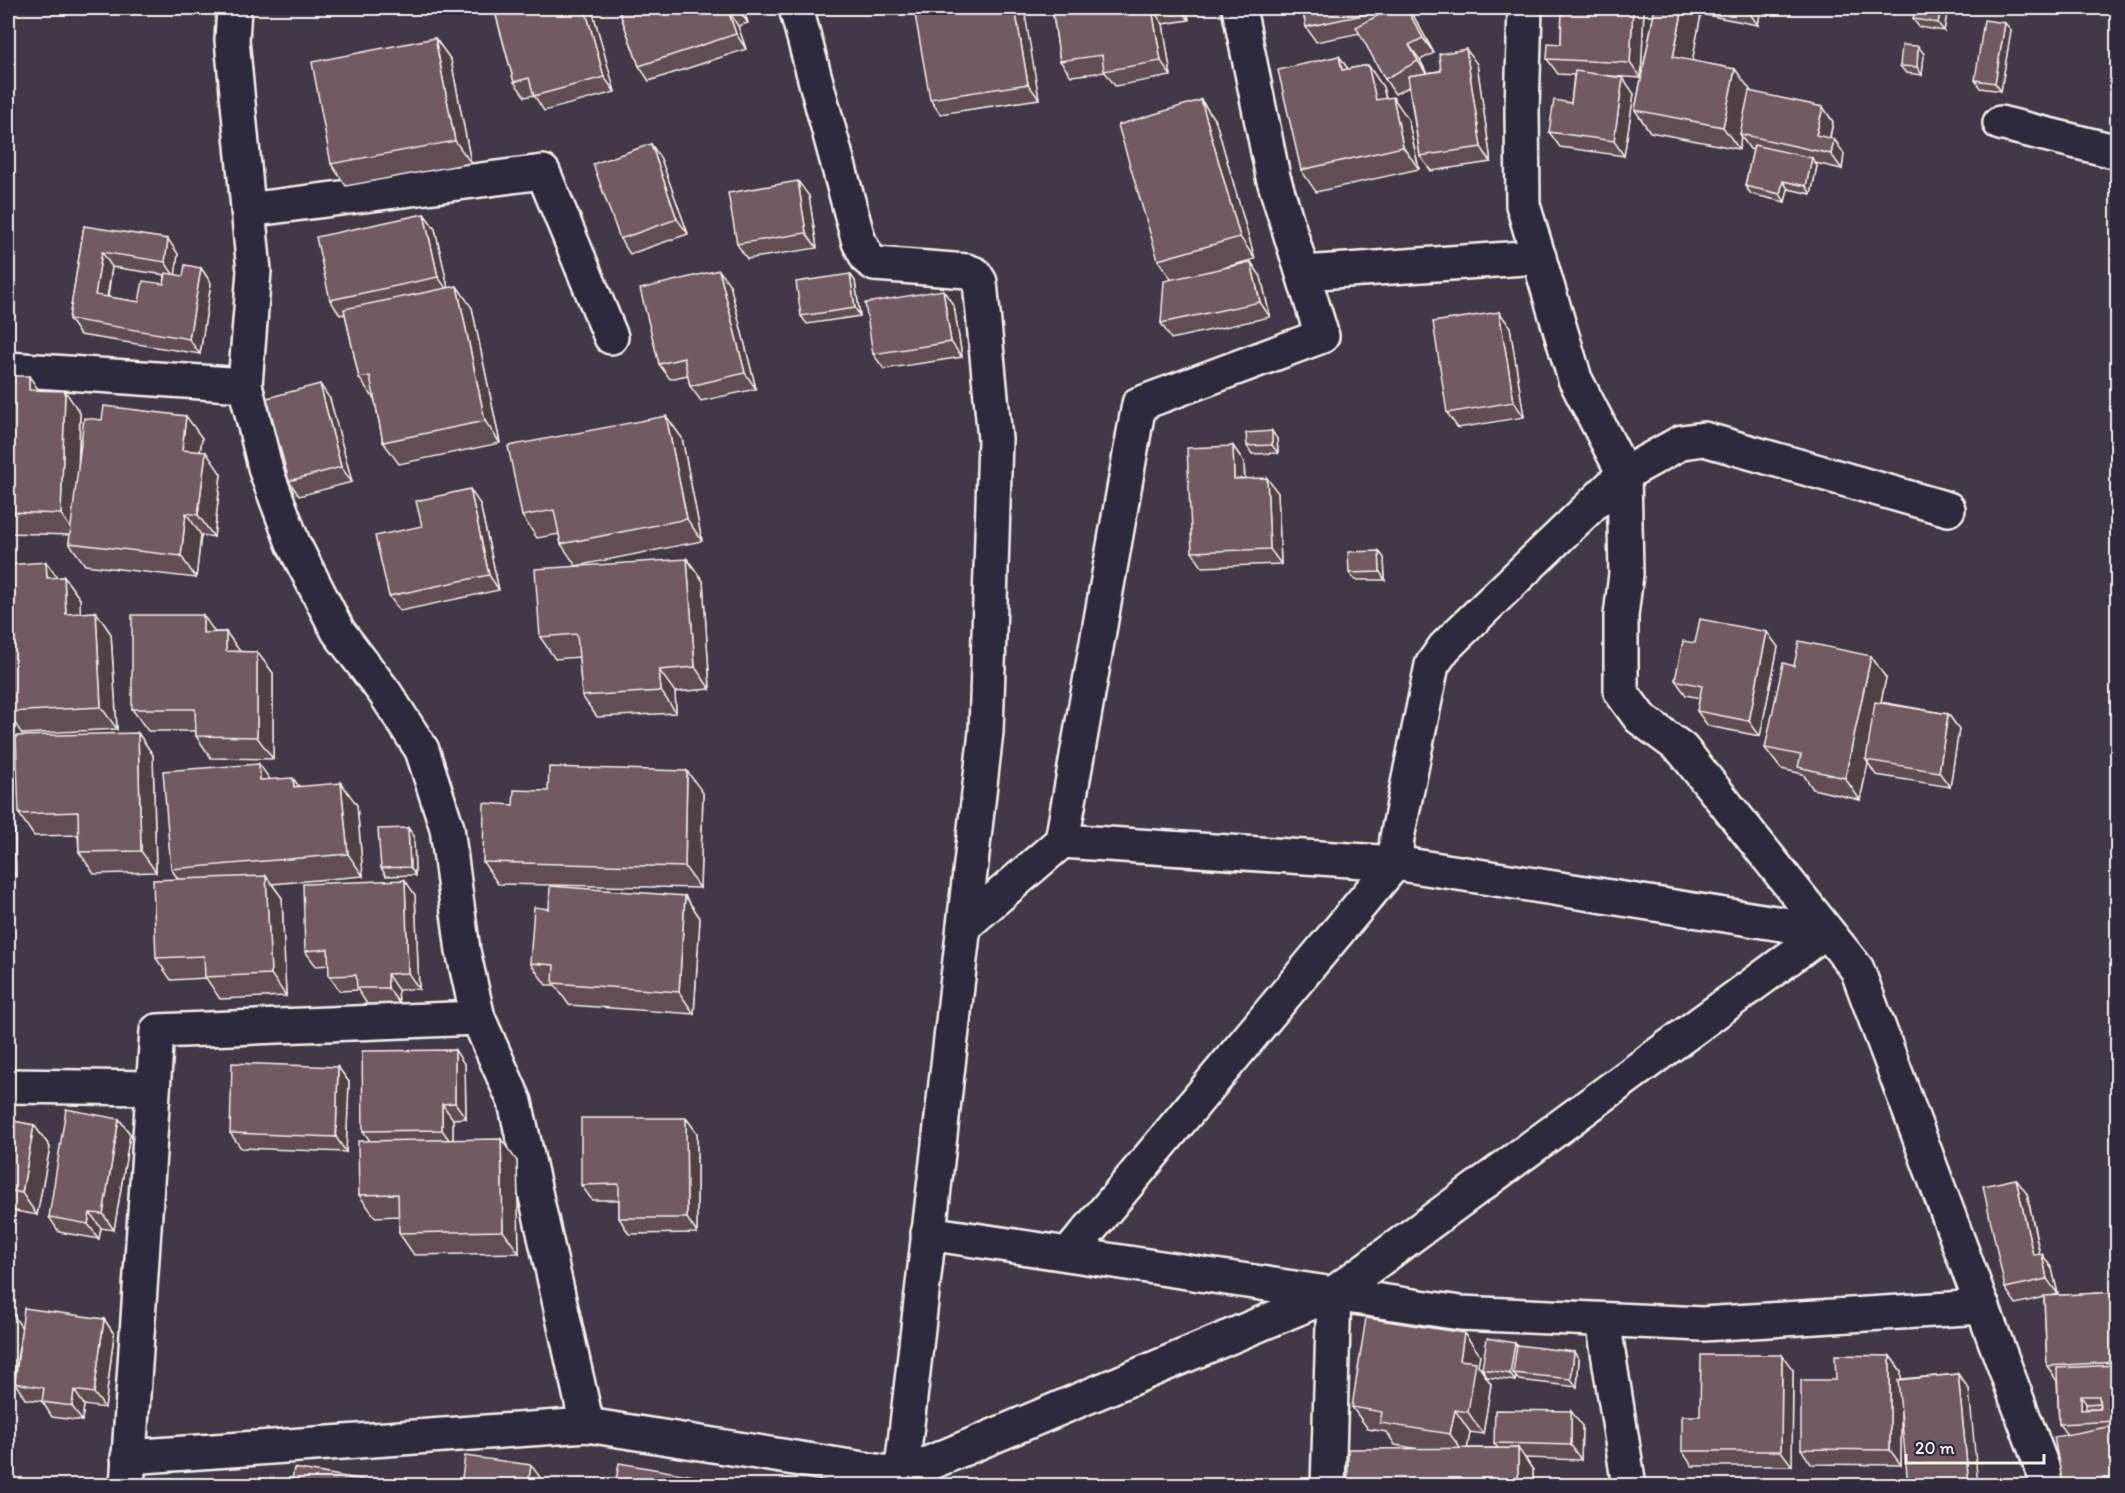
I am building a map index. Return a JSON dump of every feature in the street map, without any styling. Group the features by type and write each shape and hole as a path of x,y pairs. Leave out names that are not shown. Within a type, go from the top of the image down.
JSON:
{"street":[{"path":"234,8 232,40 254,271 245,385 266,471 292,543 338,631 385,693 422,750 447,828 462,942 478,1018 515,1102 587,1425"},
{"path":"796,8 859,242 868,260 875,264 967,271 975,274 980,282 995,439 986,732 901,1480"},
{"path":"963,926 1062,841 1139,404 1322,336 1273,177 1239,8"},
{"path":"1525,8 1522,109 1524,205 1575,379 1624,474 1626,574 1621,616 1621,692 1640,718 1682,749 1857,969 2049,1485"},
{"path":"2000,123 2118,152"},
{"path":"248,210 543,172 611,337"},
{"path":"1303,273 1539,257"},
{"path":"8,369 245,385"},
{"path":"1069,1254 1395,863 1397,838 1432,665 1438,656 1624,474 1682,442 1704,439 1948,509"},
{"path":"1062,841 1395,863 1826,931"},
{"path":"901,1480 1334,1293 1826,931"},
{"path":"478,1018 157,1031 128,1471 587,1425 932,1485"},
{"path":"8,1086 153,1088"},
{"path":"928,1233 1460,1312 1702,1324 1983,1307"},
{"path":"1328,1485 1334,1293"},
{"path":"1603,1320 1629,1485"}],"building":[{"path":"494,8 585,8 604,77 534,96 529,78 514,82"},
{"path":"618,8 737,8 728,10 736,34 639,66"},
{"path":"1015,8 1028,84 930,99 914,9"},
{"path":"1052,8 1164,8 1152,9 1161,61 1104,71 1102,55 1060,61"},
{"path":"1302,8 1376,8 1377,12 1306,27"},
{"path":"1392,8 1406,8 1423,38 1409,45 1418,61 1385,79 1356,27"},
{"path":"1562,8 1633,8 1630,63 1547,59 1548,43 1561,44"},
{"path":"1655,8 1683,8 1673,57 1735,69 1723,127 1635,110"},
{"path":"1915,8 1941,8 1938,23 1913,19"},
{"path":"1984,20 2005,23 1995,83 1975,80"},
{"path":"435,38 455,141 331,164 312,62"},
{"path":"1902,45 1918,46 1917,67 1900,66"},
{"path":"1466,49 1481,147 1420,156 1408,76 1441,71 1439,54"},
{"path":"1339,56 1342,70 1368,65 1376,100 1393,97 1403,147 1301,170 1278,70"},
{"path":"1575,71 1623,78 1614,141 1549,132 1554,100 1571,103"},
{"path":"1749,91 1823,107 1816,135 1834,139 1831,154 1740,134"},
{"path":"1201,100 1240,237 1158,260 1118,125"},
{"path":"651,144 677,219 620,239 593,164"},
{"path":"1754,145 1812,158 1806,186 1783,181 1780,194 1745,186"},
{"path":"798,181 806,233 737,244 728,193"},
{"path":"424,214 438,277 330,300 316,237"},
{"path":"84,226 168,239 165,262 102,252 95,295 139,302 143,281 164,284 166,273 183,276 185,265 201,268 189,339 69,319"},
{"path":"1251,262 1260,302 1161,323 1164,281"},
{"path":"719,270 745,373 690,386 684,358 659,364 640,289"},
{"path":"850,274 855,308 801,316 796,282"},
{"path":"457,286 485,421 383,442 370,376 359,378 344,309"},
{"path":"943,290 951,342 873,354 865,303"},
{"path":"1499,312 1514,402 1447,413 1433,322"},
{"path":"8,376 29,376 29,390 65,391 61,514 8,512"},
{"path":"320,384 341,467 289,481 267,398"},
{"path":"104,406 186,416 182,450 206,452 198,515 186,513 181,556 69,543 84,418 102,420"},
{"path":"666,416 687,519 561,544 554,510 522,516 508,446"},
{"path":"1272,431 1272,445 1247,446 1246,433"},
{"path":"1233,446 1234,479 1267,478 1270,549 1192,552 1187,448"},
{"path":"470,489 489,575 389,596 375,536 422,526 416,501"},
{"path":"1379,551 1380,572 1349,573 1348,552"},
{"path":"687,559 695,667 659,670 661,691 582,696 577,634 540,637 535,569"},
{"path":"46,562 47,578 64,577 66,614 96,612 101,707 8,712 8,565"},
{"path":"132,615 203,615 203,633 226,632 226,651 257,652 257,737 196,736 195,709 132,709"},
{"path":"1700,619 1767,632 1749,721 1697,711 1702,686 1675,680 1683,641 1695,643"},
{"path":"1799,641 1871,656 1845,778 1798,767 1801,755 1765,748 1783,663 1794,666"},
{"path":"1875,702 1948,714 1939,772 1866,760"},
{"path":"138,733 141,851 79,852 78,812 19,814 16,736"},
{"path":"259,764 260,780 293,778 294,787 341,783 348,854 171,869 163,771"},
{"path":"549,767 687,771 685,867 483,862 484,803 513,805 514,790 548,791"},
{"path":"408,828 410,867 381,868 378,829"},
{"path":"266,876 271,974 205,977 204,956 156,958 153,880"},
{"path":"405,880 408,973 387,974 388,988 357,988 356,975 329,976 328,949 305,951 303,884"},
{"path":"550,886 685,896 679,992 553,983 554,965 530,963 534,907 549,909"},
{"path":"455,1050 455,1103 442,1104 442,1130 363,1131 362,1051"},
{"path":"232,1063 338,1067 336,1137 230,1133"},
{"path":"66,1109 119,1119 103,1214 90,1213 88,1224 49,1217"},
{"path":"581,1118 686,1118 687,1218 619,1218 619,1184 581,1185"},
{"path":"8,1120 34,1125 22,1193 8,1190"},
{"path":"501,1139 503,1231 399,1233 398,1194 359,1195 358,1141"},
{"path":"2016,1179 2033,1255 2042,1254 2047,1279 2005,1288 1983,1186"},
{"path":"2118,1292 2118,1362 2047,1366 2044,1296"},
{"path":"24,1308 104,1319 94,1393 74,1390 72,1406 42,1402 44,1388 15,1383"},
{"path":"8,1312 12,1313 8,1339"},
{"path":"1366,1318 1464,1333 1460,1360 1476,1362 1468,1412 1455,1410 1450,1434 1380,1423 1382,1412 1352,1407"},
{"path":"1487,1338 1515,1343 1510,1374 1482,1369"},
{"path":"1517,1345 1574,1352 1571,1379 1513,1373"},
{"path":"1701,1355 1782,1355 1781,1451 1682,1451 1682,1416 1700,1416"},
{"path":"1835,1355 1890,1356 1890,1450 1801,1449 1801,1380 1836,1380"},
{"path":"2118,1365 2118,1421 2059,1424 2057,1368","holes":["2081,1396 2099,1396 2100,1409 2081,1410"]},
{"path":"1958,1374 1969,1485 1908,1485 1898,1380"},
{"path":"2099,1403 2100,1409 2086,1409 2086,1404"},
{"path":"1495,1410 1571,1411 1571,1445 1494,1443"},
{"path":"2118,1425 2118,1485 2063,1485 2054,1437"},
{"path":"1518,1448 1518,1485 1348,1485 1348,1449"},
{"path":"465,1456 531,1465 528,1485 461,1485"},
{"path":"619,1463 717,1480 716,1485 615,1485"},
{"path":"294,1468 381,1483 381,1485 291,1485"}]}
